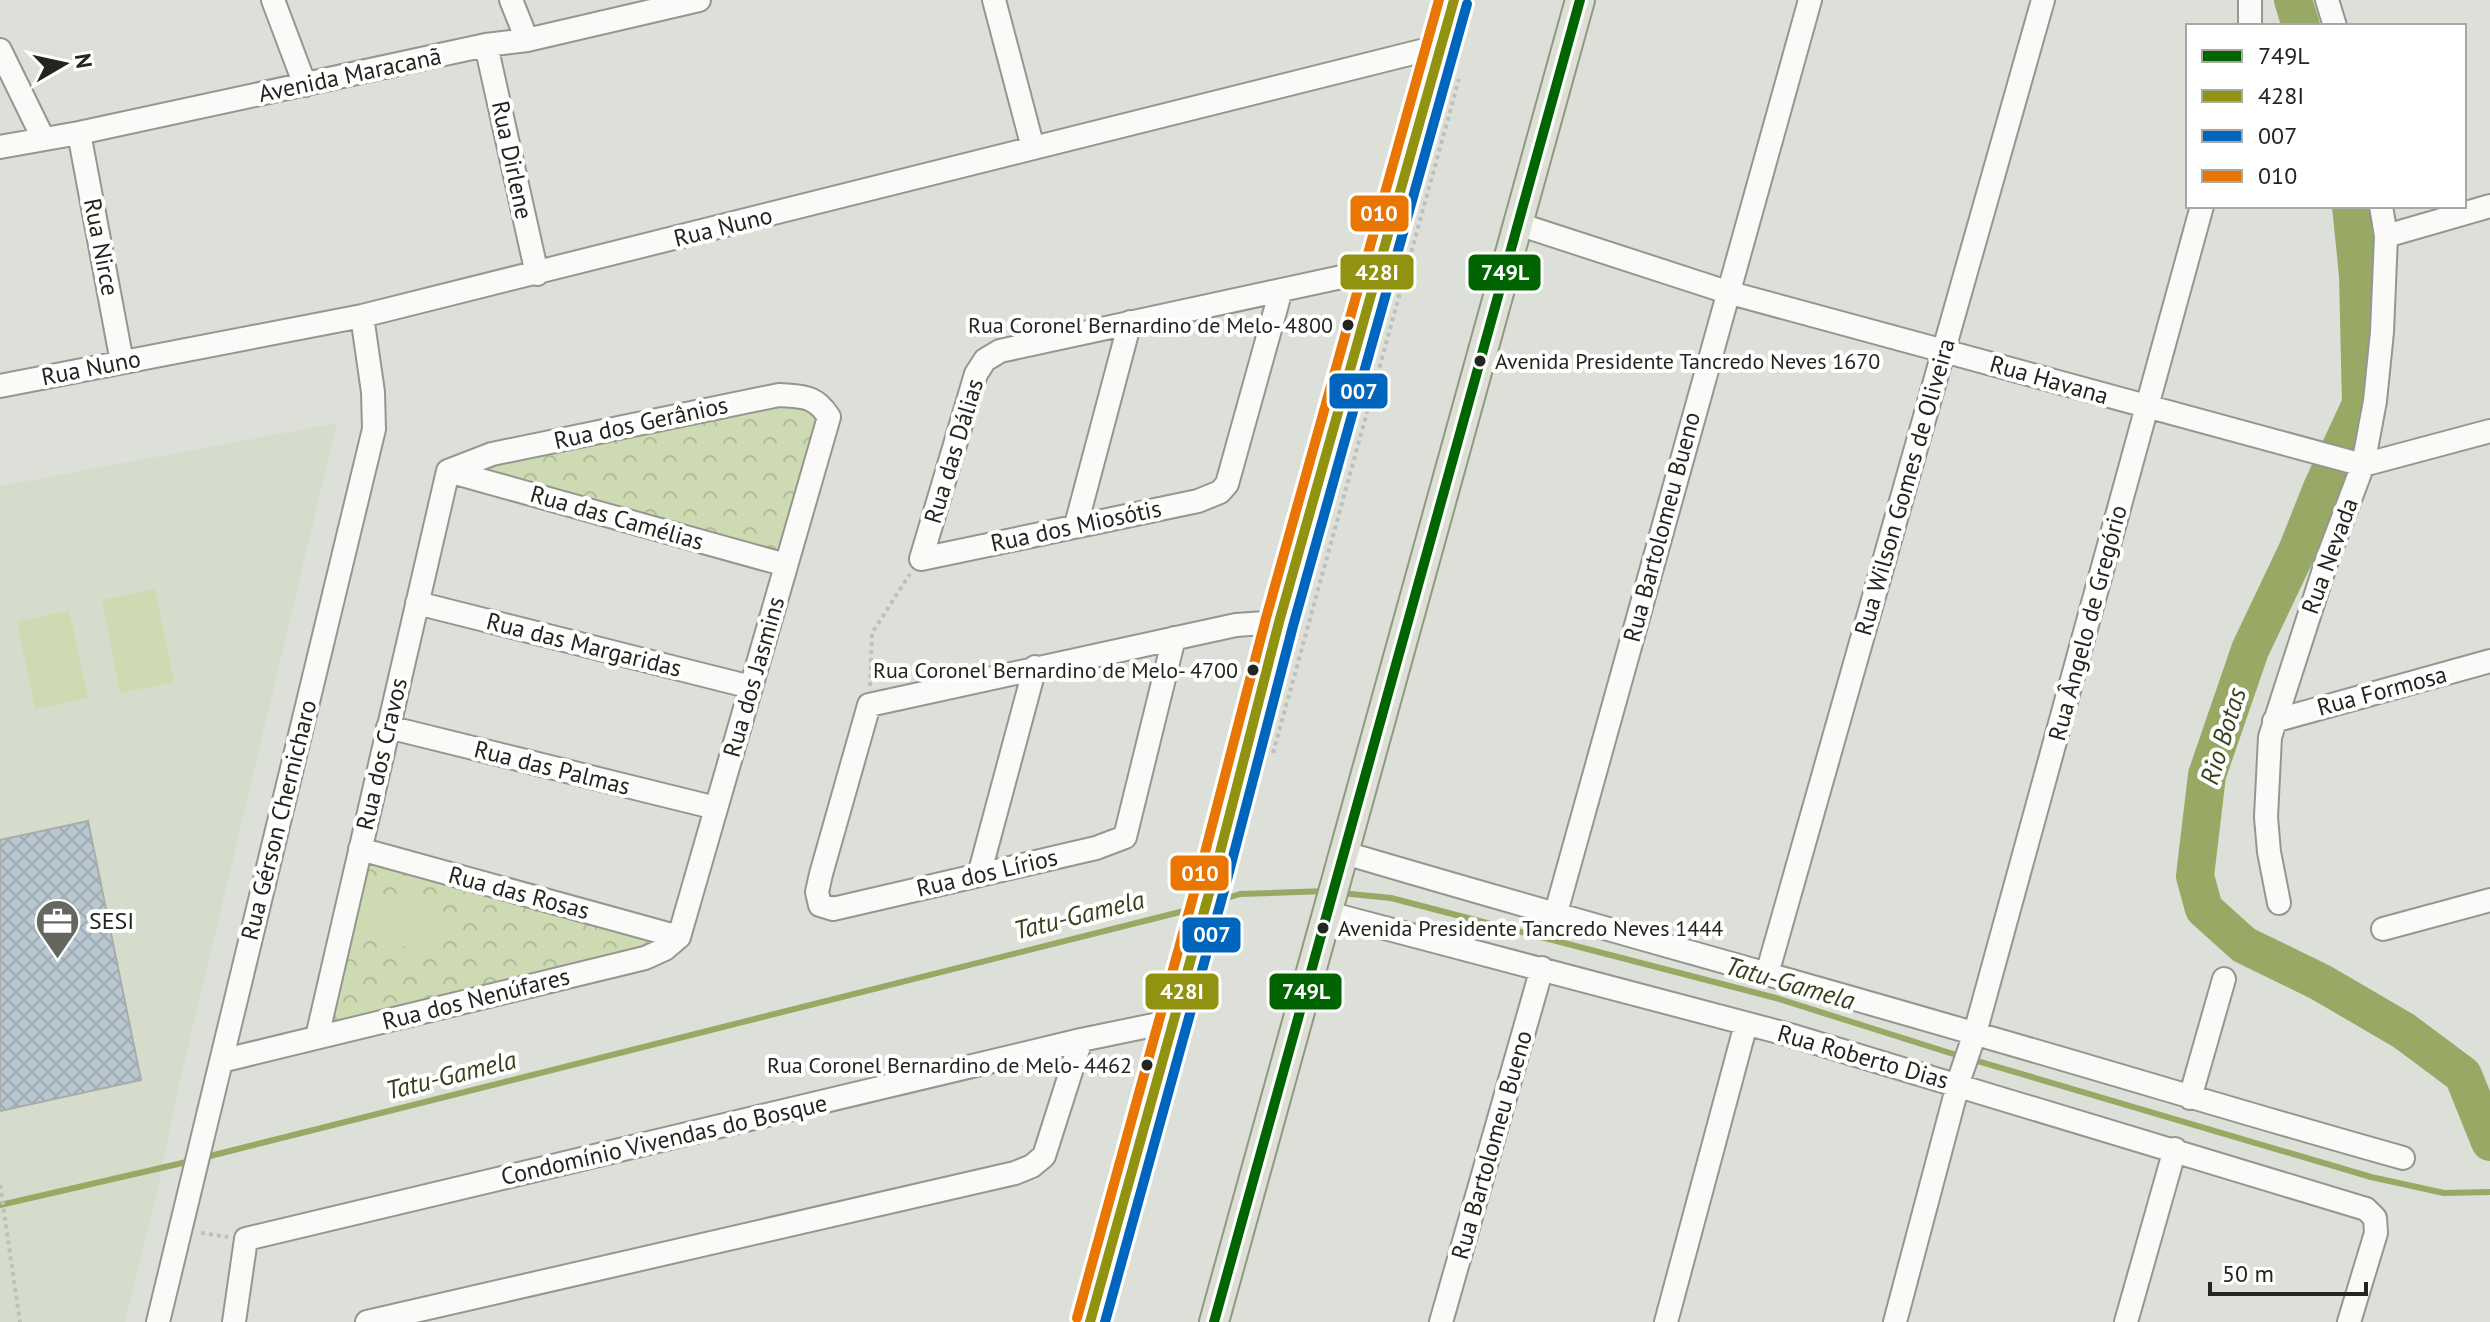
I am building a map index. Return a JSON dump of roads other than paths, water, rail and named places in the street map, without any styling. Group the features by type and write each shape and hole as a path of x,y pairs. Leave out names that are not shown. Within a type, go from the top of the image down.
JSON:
{"main road":[{"path":"1090,1322 1215,872 1279,622 1454,0"},
{"path":"1214,1322 1580,0"}],"street":[{"path":"273,0 305,85"},
{"path":"511,0 527,40"},
{"name":"Avenida Maracanã","path":"0,147 79,133 486,45 527,40 699,0"},
{"path":"994,0 1033,148"},
{"name":"Rua Bartolomeu Bueno","path":"1555,916 1810,0"},
{"name":"Rua Wilson Gomes de Oliveira","path":"1767,974 2043,0"},
{"path":"2250,0 2250,24"},
{"path":"2327,0 2334,24"},
{"name":"Rua Dirlene","path":"486,45 537,274"},
{"name":"Rua Nuno","path":"0,386 362,316 1441,46"},
{"path":"0,50 43,138"},
{"name":"Rua Nirce","path":"79,133 122,362"},
{"path":"2386,236 2490,206"},
{"name":"Rua Ângelo de Gregório","path":"1960,1081 2201,208"},
{"name":"Rua Nevada","path":"2279,903 2266,817 2266,778 2274,721 2359,464 2375,401 2386,236 2381,208"},
{"name":"Rua Havana","path":"1518,224 1727,292 2359,464 2490,431"},
{"path":"1076,525 1130,322 1376,270"},
{"name":"Rua dos Miosótis","path":"921,559 1198,501 1220,492 1227,484 1281,290"},
{"name":"Rua Gérson Chernicharo","path":"158,1322 374,429 374,402 362,316"},
{"name":"Rua das Dálias","path":"921,559 976,374 985,360 1000,351 1130,322"},
{"name":"Rua dos Gerânios","path":"448,471 492,454 779,395 805,397 820,403 829,417"},
{"name":"Rua dos Jasmins","path":"679,937 829,417"},
{"name":"Rua das Camélias","path":"448,471 786,565"},
{"name":"Rua dos Cravos","path":"317,1037 448,471"},
{"name":"Rua das Margaridas","path":"417,603 751,687"},
{"path":"979,875 1035,667 1236,625 1279,622"},
{"name":"Rua dos Lírios","path":"1035,667 869,705 817,892 820,905 833,909 1096,848 1125,837 1174,638"},
{"name":"Rua Formosa","path":"2274,721 2490,661"},
{"name":"Rua das Palmas","path":"388,727 716,808"},
{"name":"Rua das Rosas","path":"360,849 679,937"},
{"path":"1344,856 1767,974 2403,1158"},
{"path":"2383,929 2490,900"},
{"name":"Rua Roberto Dias","path":"1329,908 1960,1081 2366,1209 2375,1218 2376,1233 2349,1322"},
{"name":"Rua dos Nenúfares","path":"221,1061 645,958 665,949 679,937"},
{"name":"Rua Bartolomeu Bueno","path":"1441,1322 1542,968"},
{"path":"2190,1098 2224,979"},
{"name":"Condomínio Vivendas do Bosque","path":"234,1322 246,1239 1081,1040 1173,1021"},
{"path":"1666,1322 1746,1024"},
{"path":"367,1322 1015,1173 1032,1166 1044,1156 1081,1040"},
{"path":"1895,1322 1960,1081"},
{"path":"2126,1322 2175,1149"}],"waterway":[{"name":"Rio Botas","path":"2293,0 2300,24"},
{"name":"Rio Botas","path":"2351,208 2358,275 2361,404 2250,650 2207,775 2195,876 2204,909 2244,945 2320,982 2404,1031 2463,1075 2490,1142"},
{"name":"Tatu-Gamela","path":"1214,902 1240,894 1326,891"},
{"name":"Tatu-Gamela","path":"1341,893 1391,898 1776,998 1950,1053 2371,1177 2444,1193 2490,1192"},
{"name":"Tatu-Gamela","path":"202,1158 1196,908"},
{"name":"Tatu-Gamela","path":"0,1205 191,1161"}],"place":[{"name":"Rua Coronel Bernardino de Melo- 4800","path":"1348,325"},
{"name":"Avenida Presidente Tancredo Neves 1670","path":"1480,361"},
{"name":"Rua Coronel Bernardino de Melo- 4700","path":"1253,670"},
{"name":"Avenida Presidente Tancredo Neves 1444","path":"1323,928"},
{"name":"SESI","path":"58,960"},
{"name":"Rua Coronel Bernardino de Melo- 4462","path":"1147,1065"}]}
